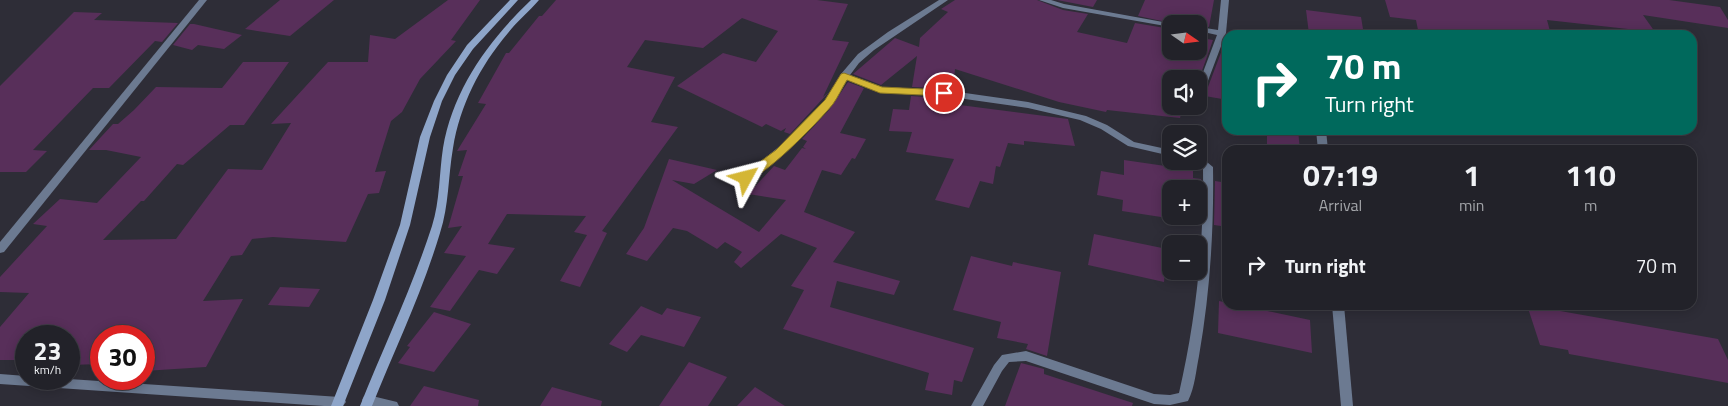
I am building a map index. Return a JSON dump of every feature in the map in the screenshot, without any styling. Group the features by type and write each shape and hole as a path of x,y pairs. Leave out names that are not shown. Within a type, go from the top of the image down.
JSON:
{"main road":[{"path":"338,404 379,300 405,225 425,137 438,101 451,75 470,47 514,0"},
{"path":"367,403 412,299 439,221 449,145 459,111 488,53 507,28 535,0"}],"street":[{"path":"0,249 202,0"},
{"path":"746,178 780,152 829,102 844,76 868,51 891,33 944,0"},
{"path":"1043,0 1063,6 1162,23"},
{"path":"1222,30 1225,0"},
{"path":"1207,73 1222,33 1208,31"},
{"path":"844,76 880,90 944,93 1028,105 1082,118 1104,127 1131,144 1162,151"},
{"path":"977,406 998,368 1006,358 1026,356 1154,399 1170,400 1184,397 1194,357 1210,214 1207,166"},
{"path":"1338,310 1347,406"},
{"path":"0,379 338,404"},
{"path":"367,403 393,406"}],"building":[{"path":"280,0 334,0 290,36 245,29"},
{"path":"448,0 480,0 451,40 456,41 420,79 402,112 391,121 375,172 386,171 379,193 368,194 346,242 273,237 252,239 242,255 231,256 203,301 243,299 206,367 155,370 155,325 90,325 90,364 80,365 80,325 15,325 15,360 0,360 0,327 29,293 0,292 0,277 47,226 33,224 60,199 97,203 141,157 106,150 89,150 113,124 118,124 156,87 222,88 243,62 289,62 244,125 230,125 183,165 177,164 144,201 141,201 103,240 176,239 228,169 262,170 291,123 271,124 328,62 368,62 370,35 395,39"},
{"path":"556,0 817,0 848,4 832,40 849,42 823,97 829,92 790,134 784,132 786,128 781,131 766,124 762,127 677,86 723,53 756,62 778,31 742,18 703,48 645,40 627,67 675,77 651,122 678,127 602,231 607,233 580,287 560,281 587,235 574,232 586,216 507,214 488,244 515,248 497,274 479,270 450,311 430,307 466,256 444,253 462,226 448,228 463,176 458,176 467,150 457,151 486,104 478,103 506,53 509,53 539,16 542,16"},
{"path":"955,0 1037,0 1063,10 1088,14 1077,32 1127,43 1135,23 1162,28 1162,60 1206,60 1202,70 1162,70 1162,115 1181,115 1180,118 1107,110 1106,112 1059,102 955,69 953,89 912,87 917,56 881,85 853,74 895,38 919,47 920,38 948,12 941,9"},
{"path":"1057,0 1097,0 1093,7"},
{"path":"1145,0 1214,0 1209,27 1208,15 1162,15 1162,21 1138,16"},
{"path":"1385,0 1669,0 1720,7 1728,20 1728,28 1643,15 1654,30 1637,30 1547,20 1550,30 1418,30 1416,20 1390,17"},
{"path":"1306,10 1361,17 1363,30 1308,30"},
{"path":"74,12 102,13 94,20 178,23 162,42 155,41 109,88 93,88 33,150 47,151 26,172 0,172 0,86"},
{"path":"190,24 242,35 224,49 198,45 192,50 173,45"},
{"path":"1208,39 1213,40 1208,54"},
{"path":"1222,50 1222,99 1207,96 1207,88"},
{"path":"848,82 864,88 840,133 866,139 855,159 852,158 841,175 822,170 804,212 855,232 833,262 900,281 894,295 837,281 830,307 974,348 962,382 954,380 952,395 925,390 929,373 783,329 804,290 791,286 817,248 781,234 741,268 734,262 742,252 725,242 717,249 687,231 673,228 647,261 626,254 644,228 669,159 717,170 694,184 672,180 759,232 786,200 748,194 774,166 785,170 802,148 806,149 803,147 807,141 802,139 829,110"},
{"path":"911,96 953,99 952,104 1068,119 1075,146 1024,141 1024,145 1008,143 1000,167 996,166 993,184 980,181 969,208 935,200 954,159 906,152 912,132 889,131 893,109 909,110"},
{"path":"1267,135 1298,135 1300,145 1267,145"},
{"path":"1124,160 1162,166 1162,170 1193,170 1193,178 1201,180 1162,180 1162,217 1122,211 1123,200 1097,195 1101,171 1124,175"},
{"path":"1215,181 1222,182 1222,226 1214,225"},
{"path":"1094,234 1162,248 1162,280 1164,280 1164,282 1088,265"},
{"path":"971,256 1012,266 1013,262 1061,272 1047,356 1026,349 1028,344 997,338 1001,322 953,310"},
{"path":"280,287 320,289 309,307 268,305"},
{"path":"1219,301 1222,302 1222,310 1263,310 1310,320 1312,353 1218,333"},
{"path":"641,306 662,315 667,308 701,317 684,347 641,335 627,352 609,344"},
{"path":"1529,310 1555,310 1718,339 1728,360 1728,383 1569,354 1568,350 1540,345"},
{"path":"434,312 471,324 434,372 398,363 410,347 407,346"},
{"path":"689,362 727,377 708,406 659,406"},
{"path":"1021,363 1044,369 1044,374 1133,403 1132,406 1005,406"},
{"path":"424,386 479,400 478,406 410,406"},
{"path":"552,387 602,401 601,406 540,406"},
{"path":"755,387 785,406 737,406"}],"route":[{"path":"746,178 780,152 829,102 844,76 880,90 944,93"}]}
